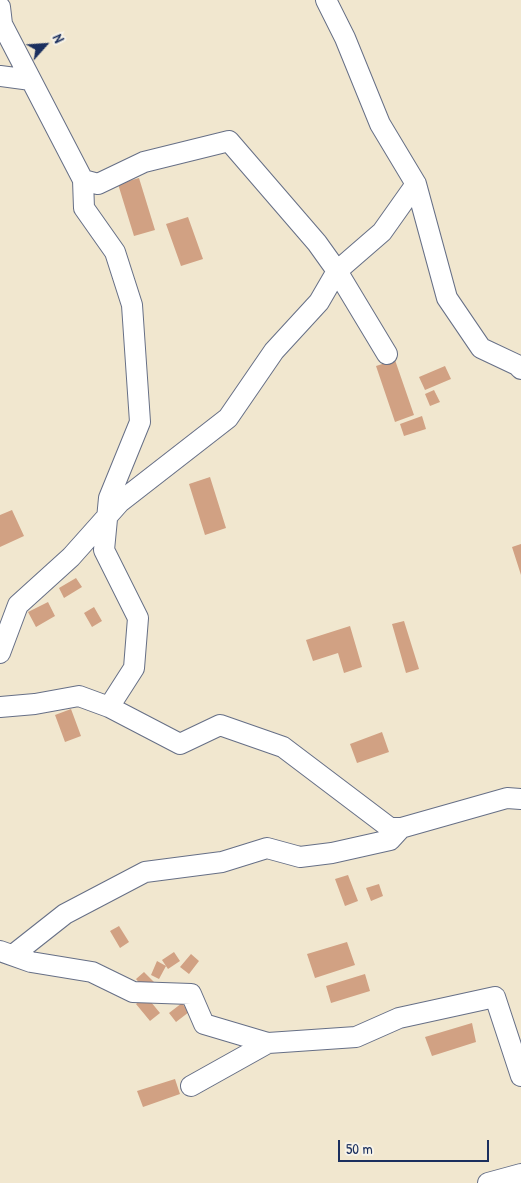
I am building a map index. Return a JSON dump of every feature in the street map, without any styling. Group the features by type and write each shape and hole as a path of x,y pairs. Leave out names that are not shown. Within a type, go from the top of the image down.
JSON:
{"street":[{"path":"326,0 345,38 380,124 416,184 447,298 482,348 517,364 521,369"},
{"path":"0,7 2,24 83,180 84,208 115,252 132,305 140,422 109,498 104,550 138,618 134,668 110,707"},
{"path":"0,76 31,80"},
{"path":"83,180 98,184 144,162 229,141 317,244 337,271 386,354"},
{"path":"0,653 18,606 71,557 120,502 228,418 274,351 319,302 337,271 382,232 416,184"},
{"path":"0,707 35,704 78,696 110,707 180,744 220,725 283,747 390,828 402,828 507,798 521,799"},
{"path":"6,953 65,914 145,872 222,862 267,848 300,857 332,853 390,840 402,828"},
{"path":"6,953 31,962 92,972 133,992 191,994 204,1024 268,1042 356,1037 398,1018 494,997 521,1076"},
{"path":"191,1086 268,1042"},
{"path":"488,1183 521,1174"}],"building":[{"path":"139,178 155,230 134,236 118,184"},
{"path":"188,217 203,259 181,266 166,224"},
{"path":"395,360 414,415 395,422 376,366"},
{"path":"445,366 451,379 425,390 419,377"},
{"path":"434,390 440,402 430,406 425,394"},
{"path":"422,416 426,429 404,436 400,424"},
{"path":"210,477 226,528 205,535 189,484"},
{"path":"12,510 24,536 0,547 0,515"},
{"path":"521,544 521,575 512,547"},
{"path":"76,578 82,587 64,598 59,588"},
{"path":"48,602 55,616 36,627 28,612"},
{"path":"94,607 102,621 92,627 84,613"},
{"path":"404,621 419,669 406,673 392,624"},
{"path":"350,626 362,667 344,673 338,653 313,661 306,640"},
{"path":"71,709 81,736 65,742 55,715"},
{"path":"382,732 389,752 357,763 350,744"},
{"path":"348,875 358,901 345,906 335,879"},
{"path":"379,884 383,896 371,901 366,888"},
{"path":"119,926 129,942 120,948 110,931"},
{"path":"347,942 355,965 315,978 307,954"},
{"path":"174,952 180,961 168,969 162,960"},
{"path":"191,954 199,961 189,974 180,967"},
{"path":"157,961 166,966 159,979 151,975"},
{"path":"144,972 154,982 145,990 136,979"},
{"path":"365,974 370,991 331,1003 326,986"},
{"path":"146,996 160,1013 150,1021 136,1004"},
{"path":"182,1003 189,1012 176,1022 169,1013"},
{"path":"472,1023 476,1042 432,1056 425,1037"},
{"path":"175,1079 180,1094 143,1107 137,1091"}]}
